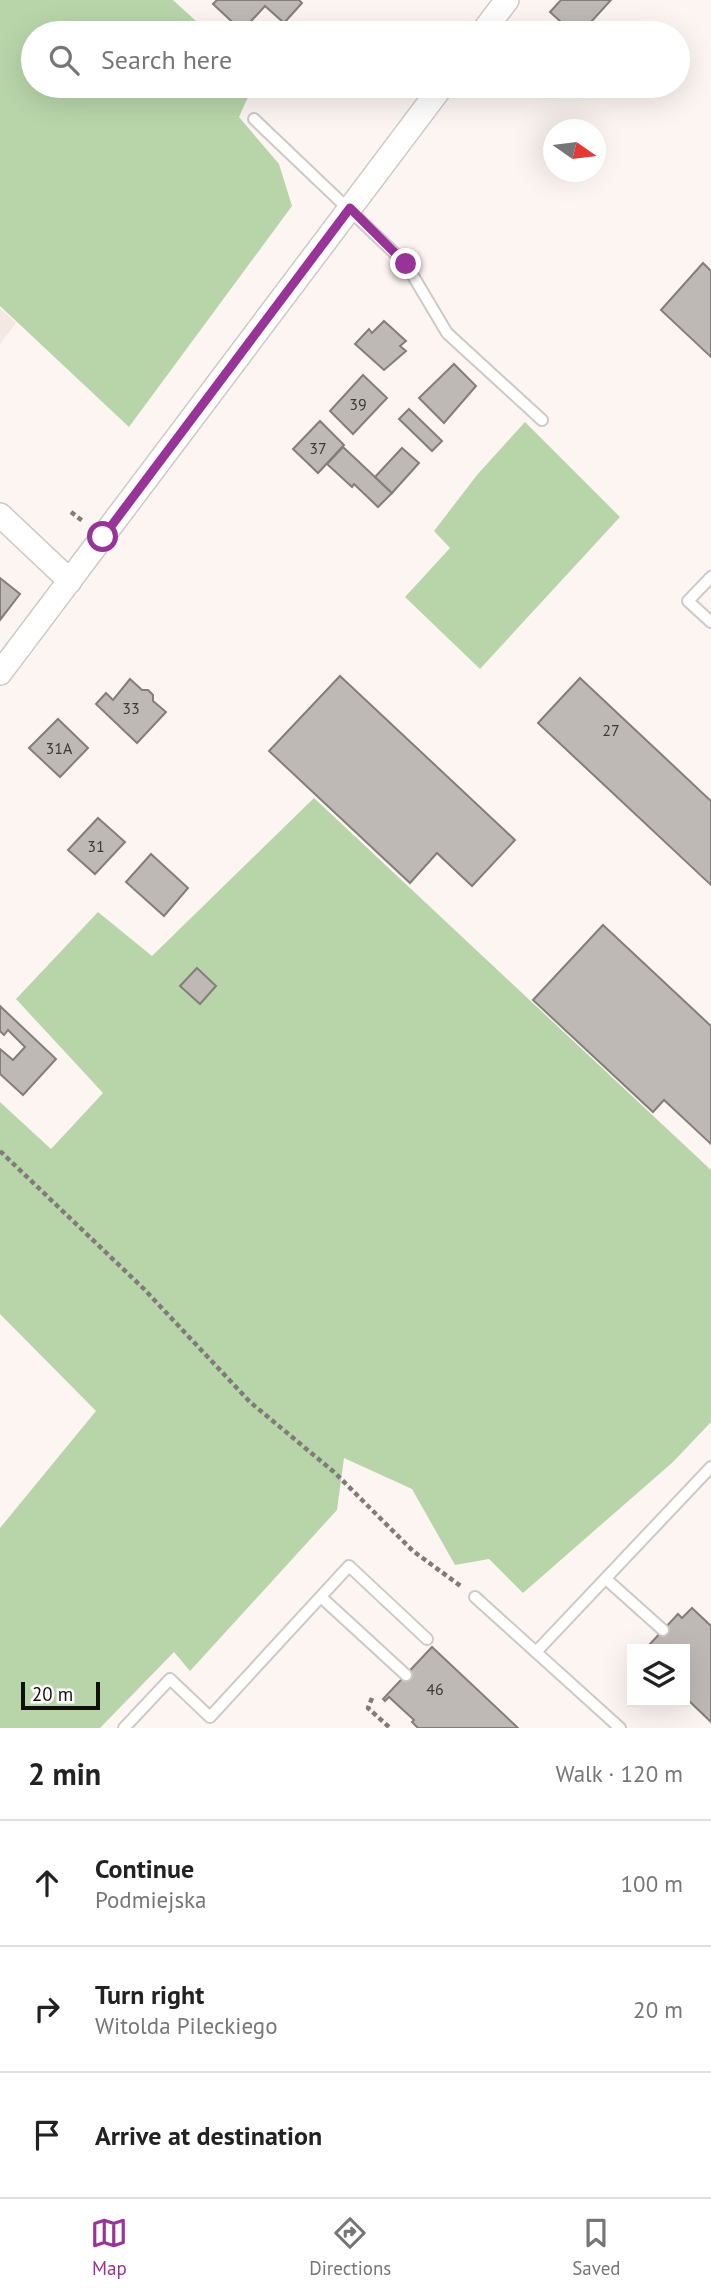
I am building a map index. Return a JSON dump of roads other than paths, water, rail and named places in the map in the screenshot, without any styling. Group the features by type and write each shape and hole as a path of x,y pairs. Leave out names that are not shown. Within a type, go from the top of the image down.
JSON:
{"street":[{"path":"491,21 507,0"},
{"path":"0,673 433,98"},
{"path":"0,515 70,581"}],"lane":[{"path":"254,119 406,264 447,333 542,420"},
{"path":"711,577 688,601 711,622"},
{"path":"536,1652 711,1467"},
{"path":"124,1728 170,1679 210,1717 349,1566 427,1639"},
{"path":"607,1579 663,1630"},
{"path":"321,1597 406,1675"},
{"path":"475,1597 620,1728"}]}
